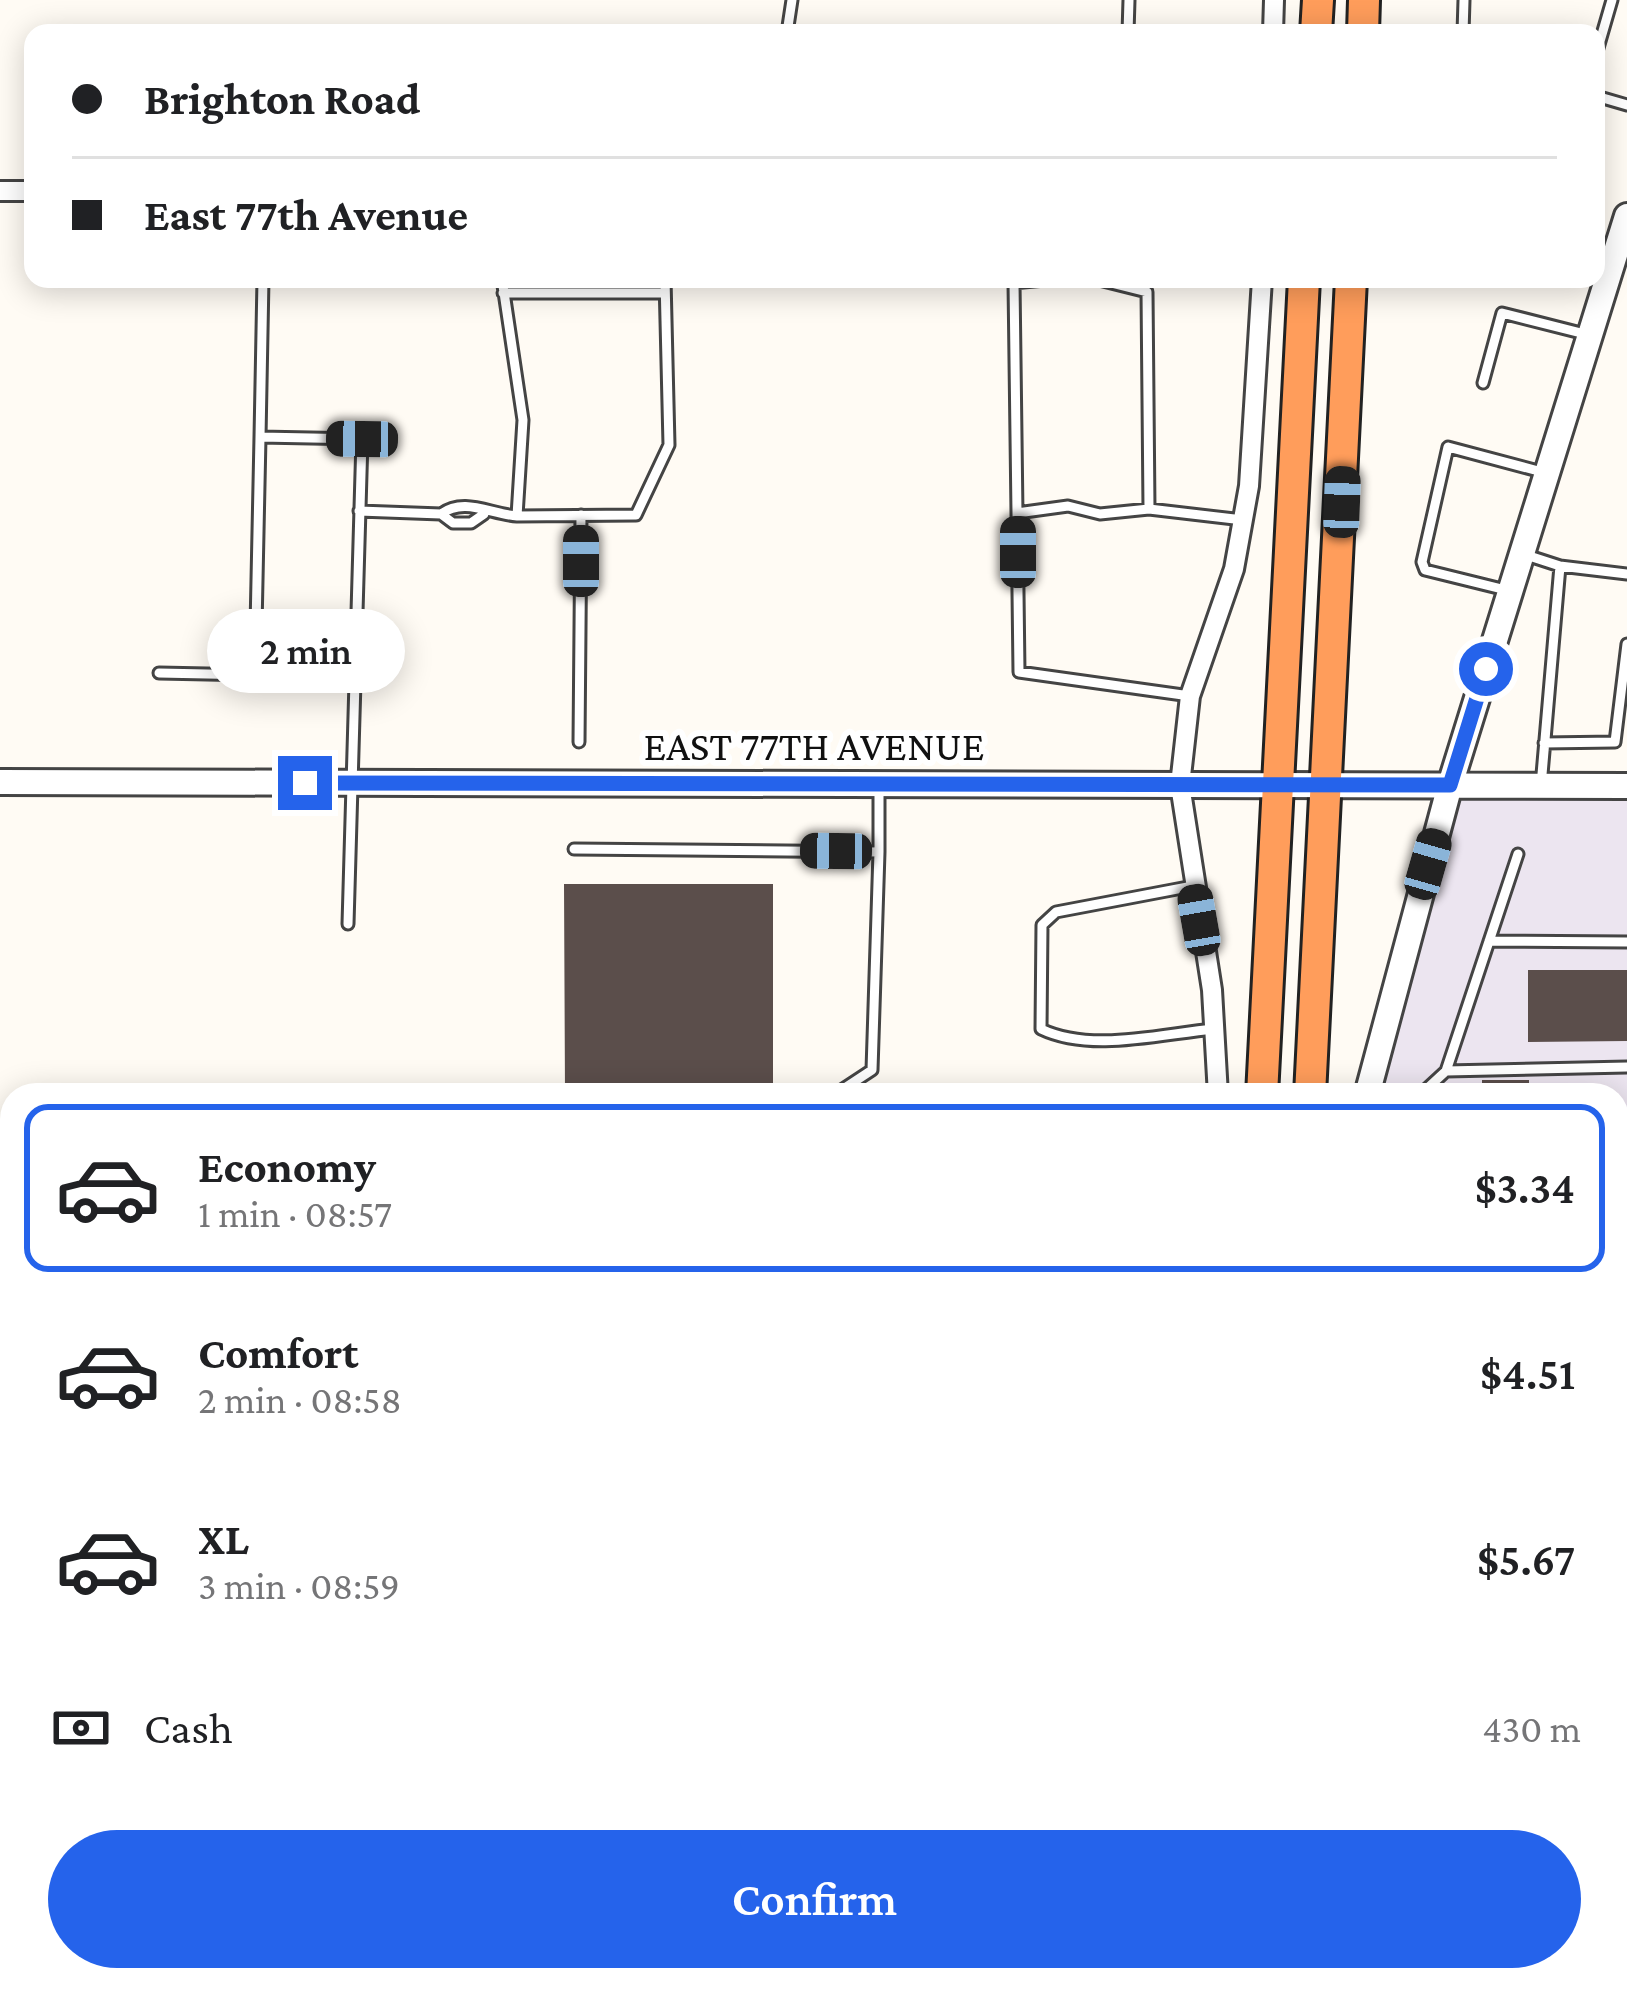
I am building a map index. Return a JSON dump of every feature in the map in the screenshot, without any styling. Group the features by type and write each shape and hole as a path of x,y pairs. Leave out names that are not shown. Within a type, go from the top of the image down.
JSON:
{"highway":[{"path":"1263,1083 1304,288"},
{"path":"1311,1083 1351,288"}],"street":[{"path":"1605,287 1627,216"},
{"path":"1218,1083 1216,1029 1180,785 1190,696 1234,569 1243,520 1253,447 1262,288"},
{"path":"1369,1083 1450,785 1605,288"},
{"name":"EAST 77TH AVENUE","path":"0,782 1627,786"}],"lane":[{"path":"159,673 254,675 263,288"},
{"path":"502,288 523,420 517,516"},
{"path":"359,511 441,514 453,523 471,523 484,514 636,515 669,445 665,288"},
{"path":"1014,288 1018,672 1190,696"},
{"path":"1131,288 1147,292 1148,509"},
{"path":"502,293 665,292"},
{"path":"1483,383 1502,313 1590,335"},
{"path":"260,437 362,439 348,924"},
{"path":"1511,592 1426,570 1422,562 1448,447 1547,473"},
{"path":"1017,513 1068,506 1100,514 1148,509 1243,520"},
{"path":"580,742 581,515"},
{"path":"1522,554 1560,566 1627,574"},
{"path":"1540,786 1560,566"},
{"path":"1544,743 1615,742 1627,644"},
{"path":"852,1083 872,1070 878,784"},
{"path":"574,849 879,852"},
{"path":"1433,1083 1446,1071 1518,854"},
{"path":"1193,886 1056,912 1042,925 1041,1028 1064,1040 1216,1029"},
{"path":"1490,941 1627,942"},
{"path":"1446,1071 1627,1066"}],"shaded area":[{"path":"1627,785 1627,1083 1370,1083 1450,792"}],"building":[{"path":"564,884 773,884 773,1083 565,1083"},
{"path":"1528,970 1627,970 1627,1041 1528,1042"},
{"path":"1482,1080 1529,1080 1529,1083"}],"route":[{"path":"305,783 1450,785 1486,669"}]}
